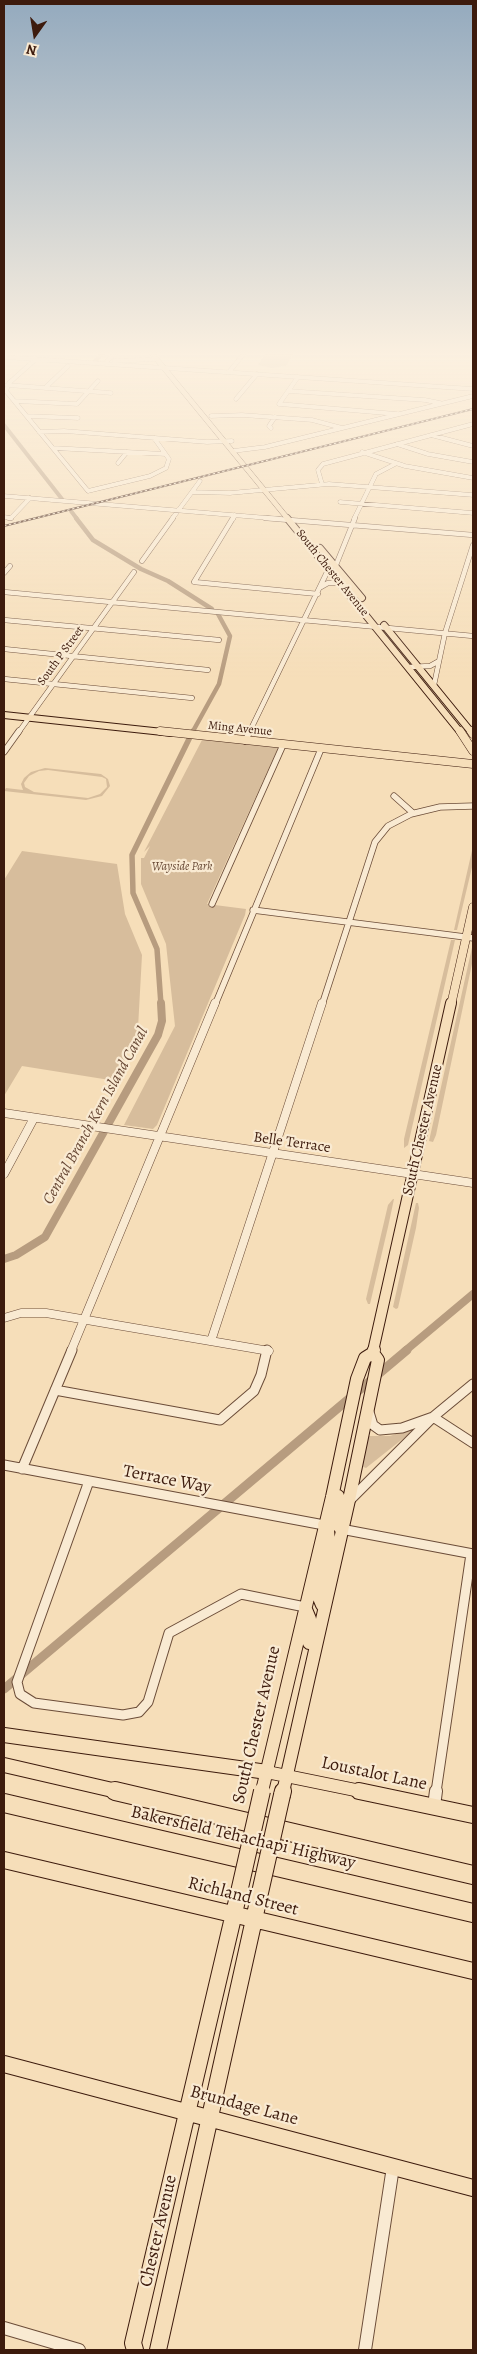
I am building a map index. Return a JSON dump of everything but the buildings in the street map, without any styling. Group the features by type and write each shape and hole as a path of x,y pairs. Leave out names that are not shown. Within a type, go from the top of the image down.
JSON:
{"highway":[{"path":"4,1735 267,1772"},
{"name":"Bakersfield Tehachapi Highway","path":"4,1765 473,1875"},
{"name":"Bakersfield Tehachapi Highway","path":"4,1803 473,1913"}],"main road":[{"name":"South Chester Avenue","path":"243,461 264,490 464,735 473,751"},
{"name":"South Chester Avenue","path":"245,461 330,553 366,604"},
{"name":"South Chester Avenue","path":"378,618 473,734"},
{"name":"Ming Avenue","path":"4,715 473,764"},
{"name":"South Chester Avenue","path":"188,2112 353,1400 365,1358 373,1353 470,937 473,907"},
{"name":"South Chester Avenue","path":"210,2118 304,1691 349,1500 378,1360 373,1353"},
{"path":"341,1529 336,1525 336,1521 344,1465 343,1446"},
{"path":"323,1608 319,1598 330,1542 328,1530 324,1525"},
{"path":"304,1691 303,1675 311,1632 310,1619 305,1607"},
{"name":"Loustalot Lane","path":"267,1772 473,1815"},
{"name":"Richland Street","path":"4,1860 473,1971"},
{"name":"Brundage Lane","path":"4,2064 473,2188"},
{"name":"Chester Avenue","path":"135,2350 133,2344 188,2112"},
{"name":"Chester Avenue","path":"158,2350 210,2118"}],"street":[{"path":"63,461 88,491 160,472 170,464 169,461"},
{"path":"322,484 318,470 323,464 333,461"},
{"path":"386,461 473,478"},
{"path":"336,564 351,525 369,487 378,472 395,464"},
{"path":"142,561 200,480"},
{"path":"192,492 223,493 322,484 473,495"},
{"path":"4,496 473,535"},
{"path":"4,517 11,518 30,498"},
{"path":"340,502 473,513"},
{"path":"235,515 194,582 318,594"},
{"path":"434,685 445,633 473,545"},
{"path":"317,554 330,553 342,549"},
{"path":"4,573 10,566"},
{"path":"245,741 330,570 342,580 348,581"},
{"name":"South P Street","path":"4,752 134,572"},
{"path":"321,587 328,583 345,584 352,592 361,597"},
{"path":"4,592 473,636"},
{"path":"4,620 219,640"},
{"path":"4,649 208,670"},
{"path":"410,667 430,666 439,661"},
{"path":"4,679 192,698"},
{"path":"464,735 473,734"},
{"path":"212,904 283,745"},
{"path":"22,1469 321,749"},
{"path":"394,796 413,813"},
{"path":"211,1341 348,922 378,837 394,822 413,813 440,807 473,806"},
{"path":"253,910 470,937"},
{"name":"Belle Terrace","path":"4,1113 473,1183"},
{"path":"4,1174 34,1118"},
{"path":"4,1318 35,1312 269,1350 262,1375 254,1391 220,1420 55,1390"},
{"path":"349,1500 433,1417 473,1384"},
{"path":"369,1403 369,1416 373,1425 380,1430 402,1428 433,1417"},
{"path":"433,1417 473,1443"},
{"name":"Terrace Way","path":"4,1465 324,1525"},
{"path":"90,1482 17,1682 20,1694 34,1703 122,1715 139,1712 148,1702 169,1633 240,1594 305,1607"},
{"path":"341,1529 472,1554 434,1806"},
{"path":"366,2350 393,2167"},
{"path":"4,2328 79,2350"}],"green space":[{"name":"Wayside Park","path":"202,740 278,748 207,904 246,909 245,915 157,1125 153,1129 124,1125 175,1026 166,944 141,884 141,858 144,858 150,846 144,852"},
{"path":"45,768 101,774 108,779 110,786 102,796 86,800 4,791 6,788 23,790 21,784 24,778 31,772","holes":["48,770 106,779 107,787 100,794 88,798 34,792 25,787 24,783 29,776 39,771"]},
{"path":"473,846 473,863 457,930 454,930"},
{"path":"22,851 117,864 125,914 142,955 138,1028 116,1081 22,1066 4,1096 4,880"},
{"path":"451,940 455,940 408,1145 404,1148 404,1139"},
{"path":"473,943 473,959 433,1142 429,1141"},
{"path":"393,1199 370,1304 368,1304 366,1299 388,1205"},
{"path":"416,1203 418,1203 419,1208 416,1228 398,1308 396,1309 393,1307"},
{"path":"419,1426 366,1468 361,1466 368,1436 390,1436"}],"waterway":[{"name":"Central Branch Kern Island Canal","path":"32,461 62,499"},
{"name":"Central Branch Kern Island Canal","path":"71,511 77,519"},
{"name":"Central Branch Kern Island Canal","path":"76,518 93,540 141,569 168,581 212,609"},
{"name":"Central Branch Kern Island Canal","path":"193,731 192,733 219,684 230,636 218,614"},
{"name":"Central Branch Kern Island Canal","path":"161,1005 157,949 133,893 132,855 190,737"},
{"name":"Central Branch Kern Island Canal","path":"4,1259 16,1255 45,1237 158,1035 162,1021 161,1003"},
{"path":"405,1351 473,1294"},
{"path":"4,1689 407,1350"}],"railway":[{"path":"4,526 265,461"}]}
